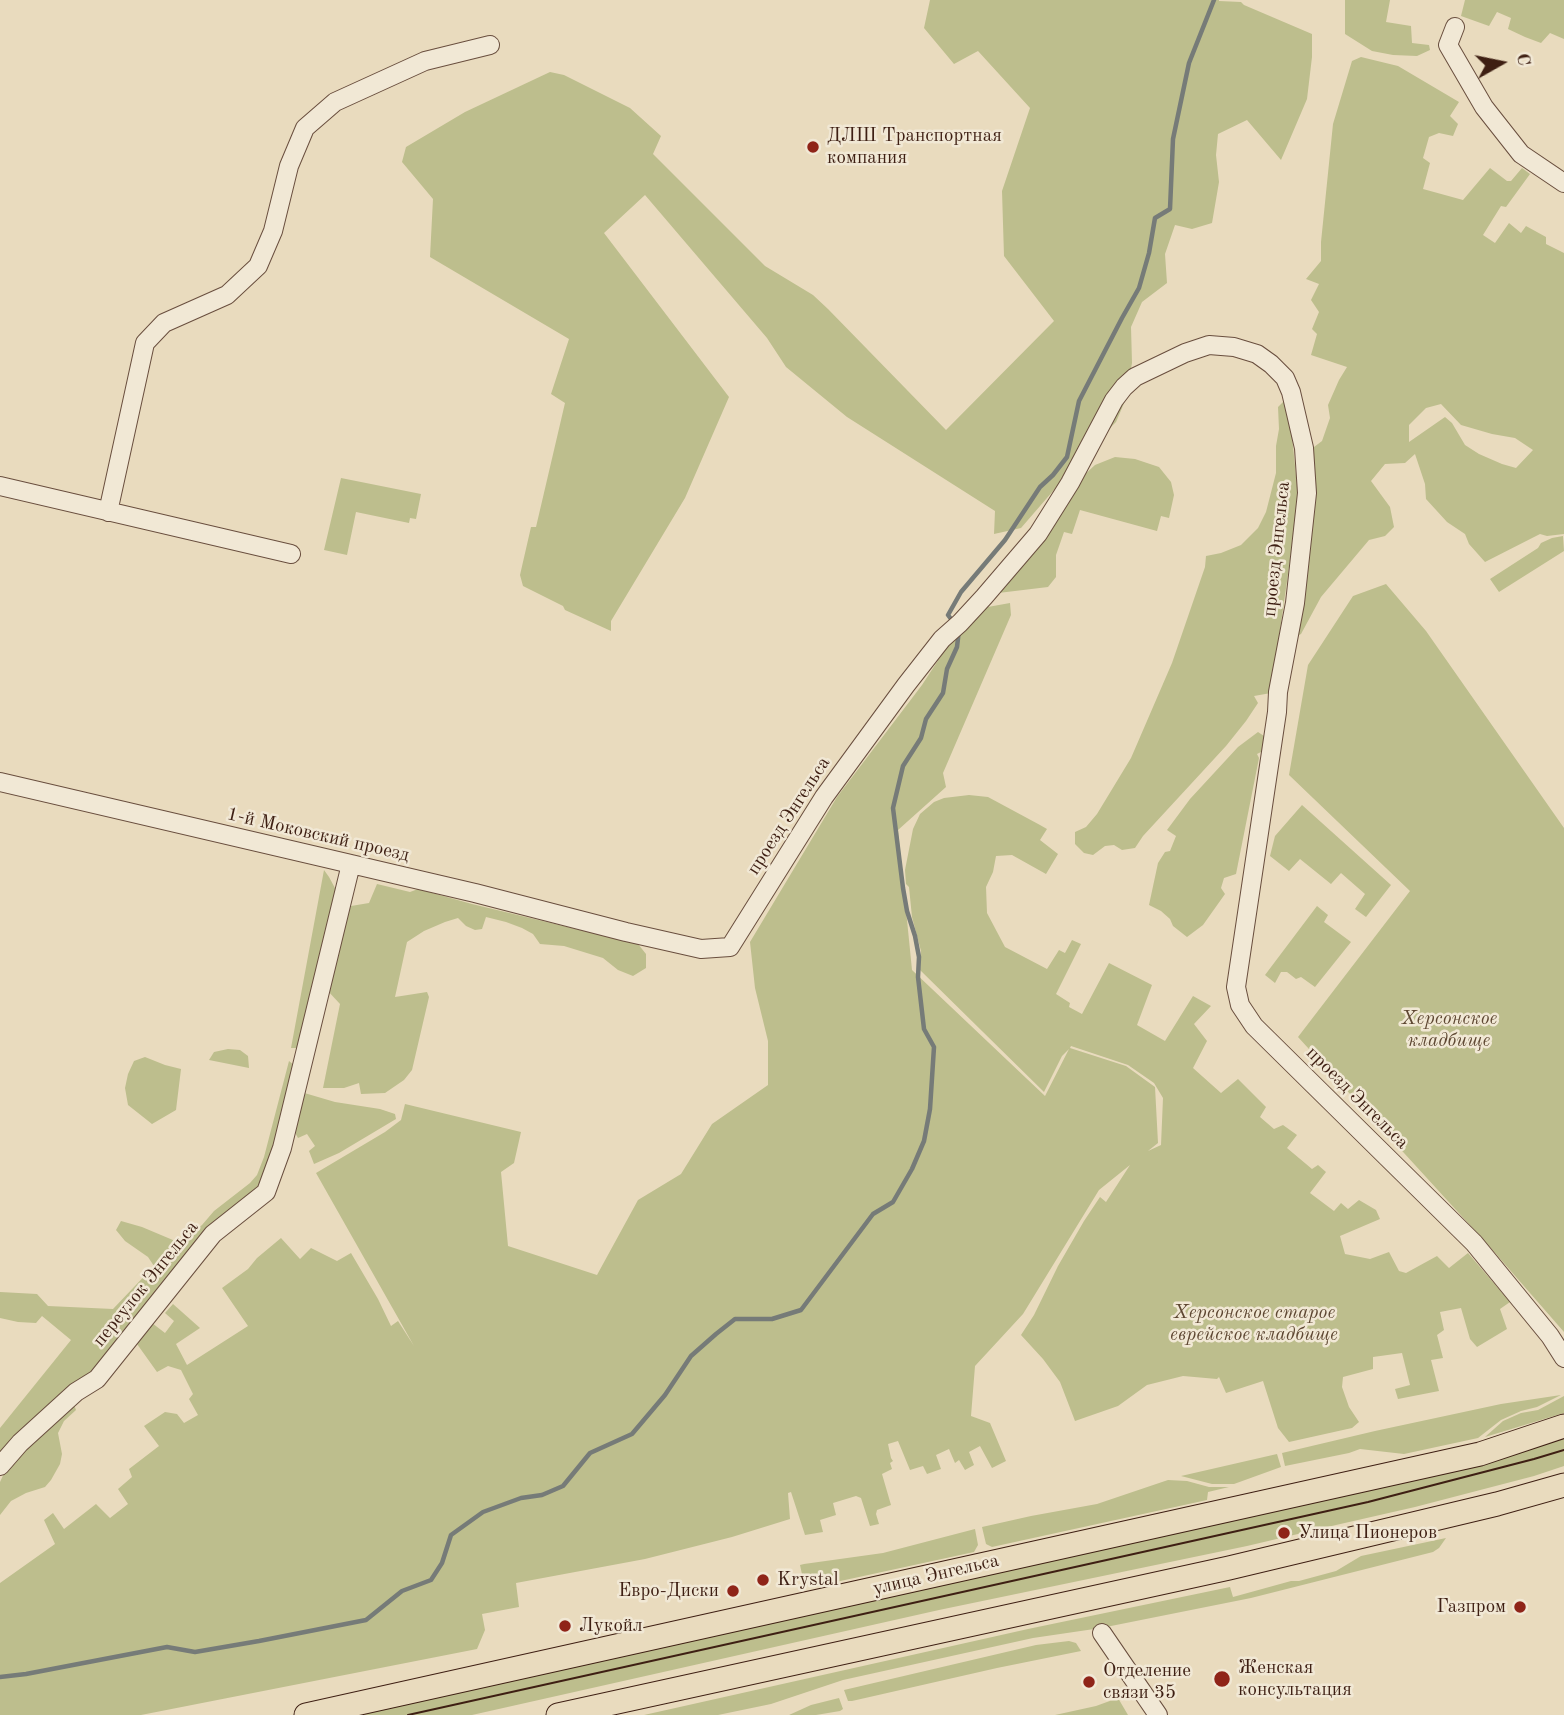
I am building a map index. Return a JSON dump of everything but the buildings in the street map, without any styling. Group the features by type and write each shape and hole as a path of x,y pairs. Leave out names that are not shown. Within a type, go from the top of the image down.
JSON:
{"main road":[{"name":"улица Энгельса","path":"306,1715 1480,1454 1564,1426"},
{"path":"558,1715 1229,1568 1497,1504 1564,1485"}],"street":[{"path":"1455,27 1448,45 1484,107 1521,154 1564,183"},
{"path":"108,512 145,344 164,323 227,295 258,266 273,231 289,166 305,128 335,103 425,61 490,45"},
{"name":"проезд Энгельса","path":"626,932 701,949 730,947 824,797 906,685 942,639 984,597 1038,534 1124,387 1135,377 1185,353 1209,345 1234,347 1257,354 1285,378 1291,392 1304,448 1307,493 1295,603 1278,692 1236,987 1240,1005 1254,1026 1474,1243 1550,1336 1564,1358"},
{"path":"0,486 291,554"},
{"name":"1-й Моковский проезд","path":"0,782 475,893 626,932"},
{"name":"переулок Энгельса","path":"0,1466 20,1443 76,1392 97,1380 213,1234 266,1192 282,1148 351,864"},
{"path":"1102,1633 1158,1715"}],"green space":[{"path":"930,0 1219,0 1241,2 1312,34 1307,99 1281,160 1247,120 1218,134 1216,155 1219,182 1212,223 1192,229 1175,225 1165,254 1167,283 1142,302 1131,327 1132,363 1125,401 1116,422 1021,528 994,534 995,511 847,417 786,367 767,338 645,195 604,233 729,397 685,498 611,621 611,631 565,610 563,606 523,586 520,575 531,527 536,527 565,403 551,394 569,339 430,257 433,199 402,162 406,147 465,112 550,72 564,75 630,108 661,136 653,154 765,266 813,295 828,309 946,430 1054,321 1004,256 1002,191 1030,108 978,51 954,64 924,28"},
{"path":"1345,0 1390,0 1386,22 1411,26 1412,43 1429,45 1430,50 1417,56 1372,51 1345,34"},
{"path":"1465,0 1564,0 1564,39 1550,33 1541,43 1525,37 1508,29 1511,18 1497,12 1489,26 1461,16"},
{"path":"1361,57 1398,66 1459,102 1450,116 1458,124 1453,136 1439,133 1429,137 1423,158 1430,163 1423,189 1463,200 1490,168 1507,181 1511,181 1522,168 1530,174 1506,207 1501,206 1483,235 1495,243 1509,223 1521,233 1526,226 1546,237 1546,244 1564,253 1564,534 1540,534 1485,562 1469,544 1465,534 1447,522 1426,499 1425,484 1415,454 1405,463 1385,464 1371,481 1390,507 1394,527 1385,536 1369,540 1321,597 1301,634 1290,640 1310,450 1322,441 1330,418 1328,405 1347,367 1311,355 1317,334 1312,329 1319,312 1311,300 1319,284 1306,279 1321,261 1333,124 1352,61","holes":["1441,404 1461,425 1515,438 1533,450 1516,468 1502,464 1465,445 1452,423 1445,417 1409,442 1409,425 1426,408"]},
{"path":"1284,401 1292,436 1297,504 1271,693 1254,696 1258,703 1246,721 1135,848 1122,850 1114,845 1105,846 1093,855 1084,853 1075,844 1075,832 1086,827 1097,814 1131,758 1172,663 1205,567 1206,556 1241,545 1258,528 1266,512 1276,473 1278,407"},
{"path":"1115,457 1135,459 1159,467 1171,482 1174,495 1169,518 1161,516 1157,531 1080,510 1072,534 1064,532 1056,555 1056,577 1048,587 990,594 1082,477 1095,465"},
{"path":"341,478 421,494 416,519 410,518 409,523 356,512 347,555 324,550"},
{"path":"1563,536 1564,551 1499,592 1490,579 1538,548 1541,543"},
{"name":"Херсонское кладбище","path":"1386,584 1426,631 1564,828 1564,1332 1298,1037 1410,891 1289,775 1308,665 1353,596"},
{"name":"Херсонское старое еврейское кладбище","path":"1010,603 1011,615 943,773 946,787 898,830 912,970 1045,1096 1069,1049 1062,1056 1044,1092 920,970 921,951 912,917 905,870 913,829 920,814 934,802 944,798 969,795 988,797 1047,829 1040,840 1058,854 1046,874 1012,855 996,856 986,887 987,913 1005,947 1047,969 1059,950 1065,953 1072,940 1081,944 1056,994 1070,1003 1069,1007 1082,1014 1109,963 1152,985 1137,1025 1165,1041 1193,996 1211,1006 1194,1024 1207,1041 1193,1068 1221,1093 1238,1079 1266,1107 1260,1117 1274,1129 1283,1125 1297,1135 1287,1148 1312,1169 1318,1165 1326,1172 1310,1193 1334,1211 1341,1203 1348,1209 1359,1200 1376,1210 1380,1219 1340,1236 1345,1254 1370,1259 1389,1252 1399,1271 1406,1273 1437,1256 1449,1268 1468,1253 1510,1302 1500,1309 1507,1329 1477,1347 1470,1339 1461,1308 1440,1312 1444,1330 1437,1335 1443,1358 1431,1360 1439,1391 1398,1399 1395,1389 1410,1385 1402,1353 1373,1357 1373,1369 1343,1377 1342,1387 1349,1407 1359,1422 1352,1428 1289,1442 1278,1428 1263,1381 1226,1393 1219,1377 1183,1376 1147,1385 1118,1406 1075,1421 1060,1382 1021,1335 1084,1221 1100,1197 1106,1202 1130,1165 1099,1190 1023,1314 975,1366 971,1416 990,1423 1006,1461 992,1468 980,1446 969,1452 974,1465 965,1470 959,1460 955,1463 949,1449 936,1455 941,1469 927,1474 923,1466 910,1470 898,1441 888,1444 893,1461 890,1463 892,1469 882,1474 891,1505 877,1510 879,1524 870,1526 861,1498 856,1496 833,1503 836,1515 820,1520 823,1532 805,1535 791,1492 788,1493 790,1519 645,1559 516,1583 519,1607 482,1614 485,1630 477,1649 141,1715 0,1715 0,1583 55,1544 44,1520 53,1513 64,1529 96,1504 110,1518 128,1504 118,1489 132,1477 129,1469 159,1446 144,1426 165,1412 177,1414 184,1423 198,1415 189,1399 193,1394 181,1370 168,1366 157,1372 137,1344 152,1323 165,1333 174,1321 165,1313 173,1304 200,1328 176,1344 187,1365 248,1326 222,1288 248,1269 281,1238 300,1259 311,1248 337,1261 351,1253 391,1326 398,1321 414,1346 316,1173 401,1120 405,1104 521,1132 514,1163 501,1172 508,1246 597,1275 638,1200 681,1174 712,1124 768,1085 768,1041 755,988 750,942 837,797 922,685 971,610","holes":["1071,1046 1128,1065 1154,1083 1163,1098 1161,1145 1148,1151 1158,1143 1155,1087 1126,1066 1070,1048"]},
{"path":"1258,732 1267,738 1265,750 1257,754 1259,758 1236,874 1224,878 1221,888 1225,894 1203,925 1187,937 1173,926 1161,911 1149,905 1158,863 1165,852 1170,851 1176,836 1167,830 1190,799 1238,747"},
{"path":"1302,805 1391,885 1366,917 1355,909 1365,894 1341,873 1331,884 1300,859 1289,871 1270,856 1275,836"},
{"path":"324,870 336,890 301,1044 291,1048"},
{"path":"377,884 410,892 418,889 638,944 646,954 646,968 633,976 618,970 603,958 564,946 540,944 533,934 522,928 486,917 482,929 475,930 458,918 445,922 407,942 395,997 427,992 429,997 412,1070 404,1080 385,1093 361,1094 359,1083 344,1088 323,1088 340,1004 327,990 338,941 351,906 369,903"},
{"path":"1317,906 1328,915 1324,922 1351,942 1315,987 1301,977 1296,979 1287,972 1281,972 1275,983 1265,975"},
{"path":"240,1050 248,1056 249,1068 209,1060 214,1052"},
{"path":"145,1057 181,1069 176,1110 152,1124 128,1105 125,1088 134,1061"},
{"path":"289,1061 295,1066 294,1073 264,1180 101,1367 0,1461 0,1428 71,1340 42,1316 36,1323 0,1318 0,1292 37,1294 48,1306 113,1309 154,1266 148,1257 125,1241 116,1230 121,1221 180,1243 214,1211 250,1183 257,1175 264,1157"},
{"path":"301,1092 335,1102 380,1109 395,1114 396,1119 339,1153 314,1164 309,1151 315,1146 307,1134 298,1138 293,1129"},
{"path":"1561,1395 1501,1420 1478,1438 1404,1454 1360,1449 1285,1466 1282,1453 1501,1404"},
{"path":"1564,1396 1564,1413 1485,1437 1503,1421 1521,1413 1538,1410"},
{"path":"73,1402 76,1410 64,1421 58,1433 62,1454 51,1480 45,1487 11,1501 0,1515 0,1482 6,1469"},
{"path":"1564,1436 1564,1466 1415,1507 1247,1546 939,1610 472,1715 351,1715"},
{"path":"1277,1454 1281,1467 1234,1484 1212,1484 1181,1476"},
{"path":"1168,1480 1187,1481 1209,1487 1229,1487 1208,1492 1207,1500 992,1547 986,1544 982,1527 1097,1504"},
{"path":"975,1529 978,1545 974,1552 822,1585 815,1586 803,1579 800,1565 883,1553"},
{"path":"1446,1538 1433,1552 1251,1598 1101,1628 1033,1638 843,1680 771,1704 718,1715 644,1715 1230,1587 1233,1597 1336,1571 1361,1556"},
{"path":"1069,1641 1076,1643 1081,1651 852,1701 848,1701 844,1690 1036,1645"},
{"path":"839,1698 843,1709 840,1711 816,1715 789,1715 811,1705"},
{"path":"1118,1698 1128,1715 1055,1715 1096,1706"}],"waterway":[{"path":"954,623 948,615 961,592 1005,540 1040,487 1067,457 1079,401 1139,288 1155,218 1170,209 1173,139 1189,63 1214,0"},
{"path":"0,1677 167,1647 195,1652 366,1620 402,1591 431,1580 442,1563 451,1535 483,1512 563,1486 590,1453 632,1434 665,1395 691,1356 735,1319 772,1319 801,1310 873,1214 893,1202 924,1141 930,1109 934,1047 924,1029 918,977 919,957 907,911 893,808 903,766 921,738 926,719 943,693 947,669 957,647 959,630"}],"tram line":[{"path":"408,1715 1368,1502 1564,1450"}],"place":[{"name":"ДЛШ Транспортная компания","path":"813,147"},
{"name":"Улица Пионеров","path":"1284,1533"},
{"name":"Krystal","path":"763,1580"},
{"name":"Евро-Диски","path":"733,1591"},
{"name":"Газпром","path":"1520,1607"},
{"name":"Лукойл","path":"565,1626"},
{"name":"Женская консультация","path":"1222,1679"},
{"name":"Отделение связи 35","path":"1089,1682"}]}
